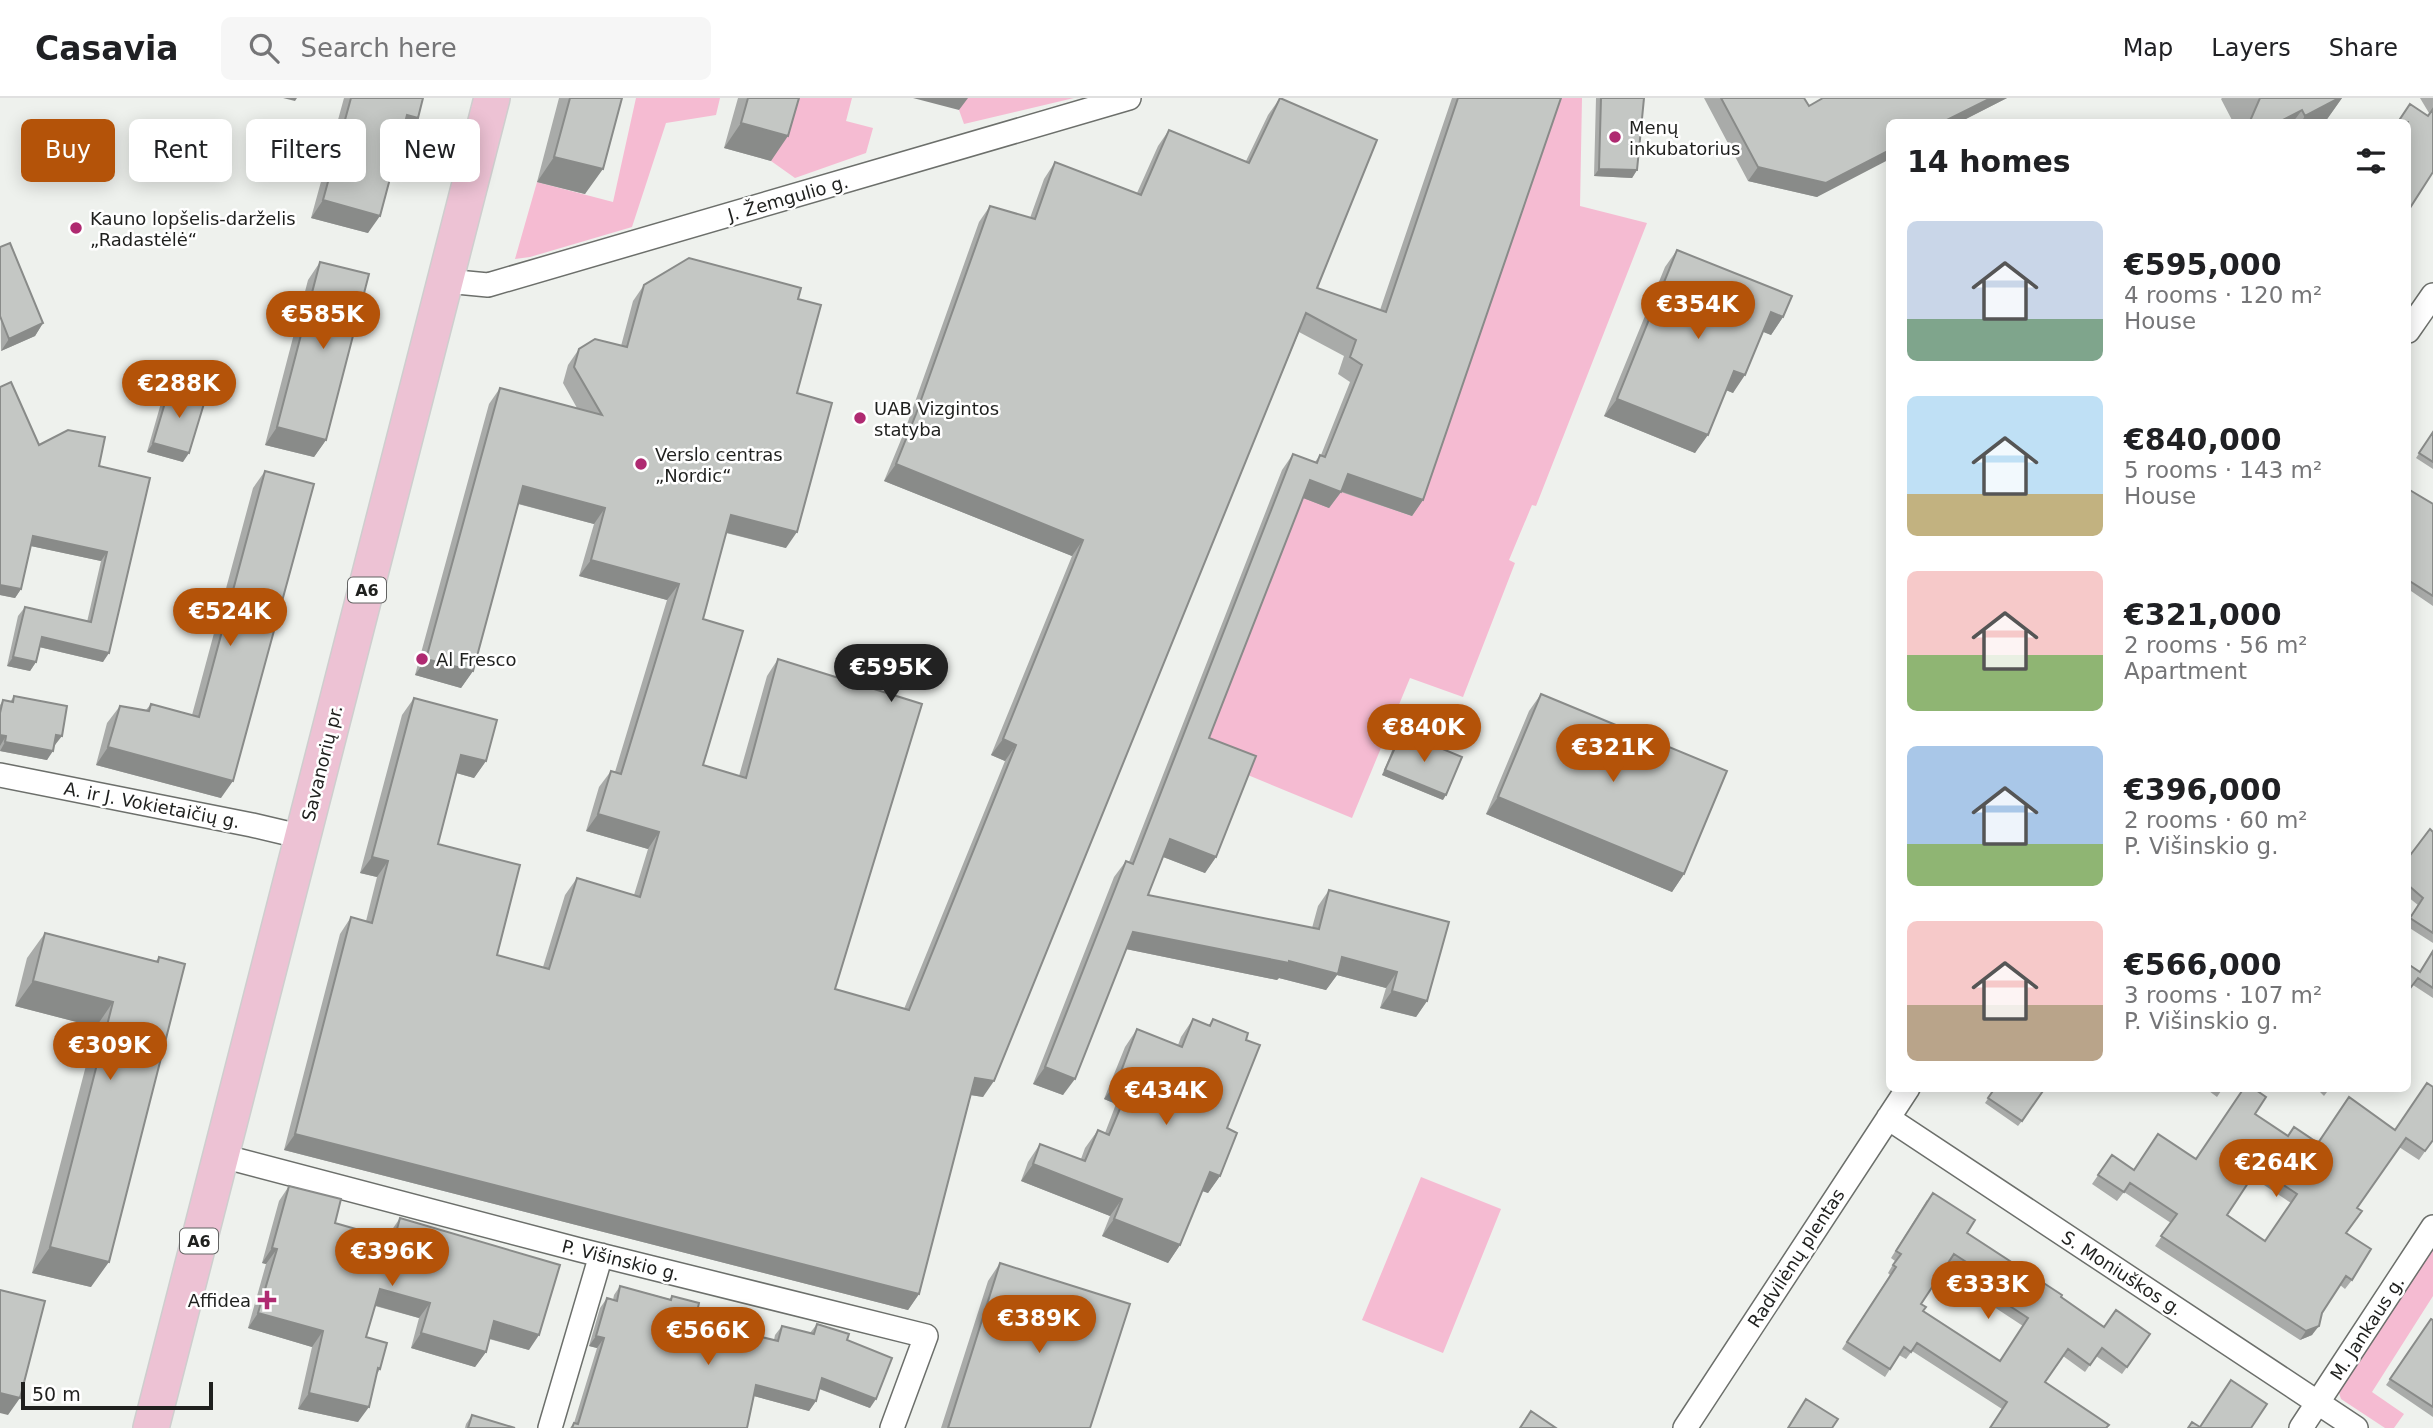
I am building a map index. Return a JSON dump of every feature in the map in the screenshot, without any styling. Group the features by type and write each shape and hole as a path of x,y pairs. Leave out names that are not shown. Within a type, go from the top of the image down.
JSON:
{"main road":[{"name":"Savanorių pr.","path":"151,1428 492,98"}],"street":[{"name":"J. Žemgulio g.","path":"446,281 488,285 1129,98"},
{"path":"2411,327 2433,295"},
{"name":"A. ir J. Vokietaičių g.","path":"0,775 303,837"},
{"name":"Radvilėnų plentas","path":"1685,1428 1905,1092"},
{"name":"S. Moniuškos g.","path":"1888,1118 2356,1428"},
{"name":"P. Višinskio g.","path":"222,1156 926,1336 892,1428"},
{"name":"M. Jankaus g.","path":"2301,1428 2433,1227"},
{"path":"550,1428 601,1255"}],"shaded area":[{"path":"636,98 720,98 716,115 666,123 632,227 515,259 537,182 613,202"},
{"path":"788,98 852,98 846,121 873,128 866,153 795,178 771,161"},
{"path":"962,98 1074,98 964,124 959,110"},
{"path":"1555,98 1582,98 1580,206 1647,223 1536,506 1532,505 1509,560 1515,563 1463,697 1410,678 1352,818 1197,754 1298,496 1337,490 1412,516"},
{"path":"1421,1177 1501,1209 1443,1353 1362,1320"},
{"path":"2433,1243 2433,1296 2372,1392 2404,1414 2394,1428 2385,1428 2341,1399 2337,1387"}],"building":[{"path":"351,98 423,98 418,118 407,115 406,119 380,119 380,182 389,182 380,216 323,200 328,182 366,182 366,119 345,119"},
{"path":"570,98 622,98 603,169 554,157"},
{"path":"748,98 799,98 788,136 741,123"},
{"path":"1280,98 1377,140 1317,288 1386,312 1458,98 1561,98 1423,500 1348,474 1341,492 1310,480 1209,738 1256,756 1216,857 1170,839 1148,895 1319,929 1329,890 1449,922 1427,1001 1392,991 1397,972 1342,957 1338,974 1289,961 1133,932 1075,1079 1045,1067 1126,861 1133,864 1293,454 1317,463 1320,455 1325,457 1362,365 1350,357 1356,340 1306,313 994,1081 975,1078 919,1294 295,1134 351,917 372,923 388,861 372,857 414,698 497,720 486,761 461,755 438,844 520,865 497,955 549,969 577,878 640,897 659,832 598,814 611,771 621,774 679,584 591,560 605,508 523,486 473,671 426,659 500,388 602,415 574,367 579,349 595,339 627,347 644,285 689,258 801,288 798,299 821,305 797,393 832,403 797,532 731,515 703,619 743,631 703,765 746,778 778,659 922,704 835,989 909,1010 1016,745 1003,739 1083,540 896,464 990,206 1035,219 1055,162 1141,195 1169,130 1249,163"},
{"name":"Menų inkubatorius","path":"1601,98 1644,98 1637,170 1599,169"},
{"path":"1721,98 1804,98 1809,106 1823,98 1991,98 1949,119 1886,119 1886,152 1826,183 1758,167"},
{"path":"2260,98 2339,98 2305,116 2302,110 2285,119 2251,119"},
{"path":"2410,104 2428,116 2433,109 2433,172 2411,206 2411,119 2400,119"},
{"path":"10,243 43,323 9,339 0,316 0,247"},
{"path":"1677,250 1792,296 1783,317 1771,312 1745,375 1734,371 1708,435 1617,399"},
{"path":"320,262 369,274 326,440 277,427"},
{"path":"11,382 39,445 68,430 105,437 99,466 150,478 109,653 42,637 36,662 13,657 25,607 91,622 107,552 33,536 21,589 0,585 0,387"},
{"path":"170,386 206,397 189,453 153,443"},
{"path":"2433,432 2433,462 2419,453"},
{"path":"265,471 314,484 233,781 108,747 120,706 149,711 151,704 199,717"},
{"path":"2411,491 2433,504 2433,596 2411,582"},
{"path":"1541,694 1727,771 1684,874 1498,797"},
{"path":"14,696 67,706 62,736 56,735 53,751 5,742 6,736 0,735 3,700 13,702"},
{"path":"1402,732 1462,757 1446,795 1385,770"},
{"path":"2430,829 2433,832 2433,933 2411,919 2423,898 2411,888 2411,854"},
{"path":"45,933 158,962 159,957 185,964 109,1262 50,1247 113,1002 33,981"},
{"path":"2433,951 2433,988 2418,978 2411,987 2411,966 2420,972"},
{"path":"1193,1019 1210,1026 1213,1019 1248,1033 1246,1040 1260,1045 1227,1128 1237,1133 1220,1176 1210,1172 1180,1245 1114,1219 1122,1199 1033,1164 1040,1144 1085,1161 1098,1130 1109,1135 1129,1087 1117,1082 1137,1029 1182,1047"},
{"path":"2427,1083 2433,1087 2433,1140 2425,1151 2406,1138 2357,1208 2362,1211 2346,1233 2371,1249 2352,1280 2346,1276 2322,1313 2319,1326 2306,1331 2161,1236 2177,1214 2130,1183 2124,1192 2098,1175 2112,1155 2134,1170 2158,1134 2196,1159 2241,1092 2259,1092 2266,1097 2255,1114 2288,1136 2294,1127 2318,1143 2349,1097 2395,1130","holes":["2258,1168 2297,1194 2265,1241 2227,1215"]},
{"path":"1992,1092 2042,1092 2022,1121 1988,1098"},
{"path":"289,1186 341,1199 335,1223 394,1240 400,1218 560,1265 539,1335 494,1321 486,1352 421,1333 430,1303 380,1289 366,1337 387,1343 369,1407 309,1393 323,1331 258,1313 277,1249 272,1248"},
{"path":"1933,1193 1975,1220 1967,1233 2062,1295 2061,1297 2104,1327 2116,1310 2150,1334 2127,1367 2102,1348 2090,1365 2068,1349 2045,1382 2109,1425 2106,1428 1990,1428 2007,1402 1917,1343 1911,1352 1904,1347 1890,1369 1847,1342 1896,1267 1893,1265 1901,1254 1896,1251","holes":["1954,1254 1997,1282 1990,1293 2028,1318 2000,1361 1923,1311 1926,1307 1921,1304"]},
{"path":"1000,1263 1130,1304 1090,1428 948,1428"},
{"path":"620,1286 671,1300 672,1296 699,1303 695,1321 778,1341 782,1326 814,1334 817,1324 849,1334 847,1340 892,1358 876,1399 822,1378 816,1401 756,1385 747,1428 572,1428 574,1423 578,1424 604,1338 596,1336 607,1298 617,1301"},
{"path":"0,1290 45,1301 20,1398 0,1393"},
{"path":"2431,1319 2433,1320 2433,1407 2390,1379"},
{"path":"2231,1380 2267,1404 2251,1428 2188,1428 2192,1422 2200,1427"},
{"path":"1806,1399 1838,1419 1832,1428 1788,1428"},
{"path":"1531,1411 1556,1428 1520,1428"},
{"path":"472,1415 515,1428 468,1428"}],"place":[{"name":"Menų inkubatorius","path":"1615,137"},
{"name":"Kauno lopšelis-darželis „Radastėlė“","path":"76,228"},
{"name":"UAB Vizgintos statyba","path":"860,418"},
{"name":"Verslo centras „Nordic“","path":"641,464"},
{"name":"Al Fresco","path":"422,659"},
{"name":"Affidea","path":"267,1300"}]}
